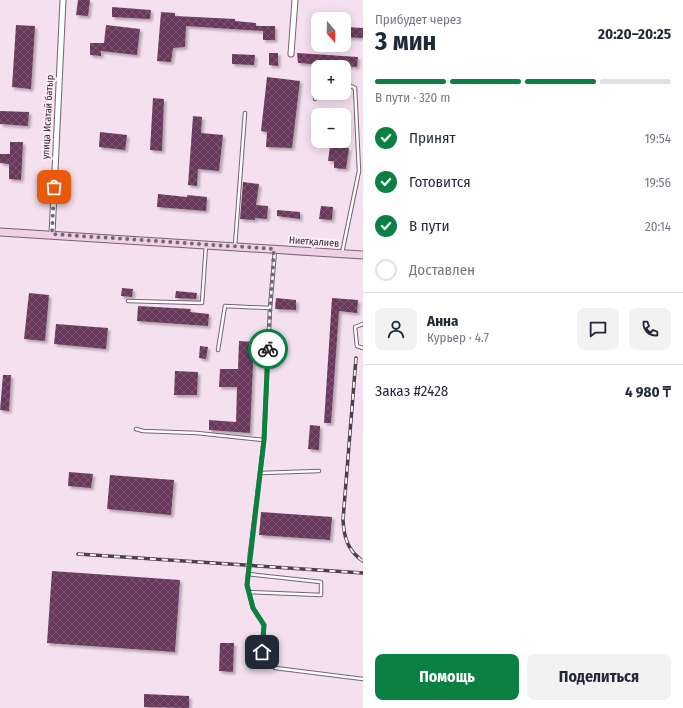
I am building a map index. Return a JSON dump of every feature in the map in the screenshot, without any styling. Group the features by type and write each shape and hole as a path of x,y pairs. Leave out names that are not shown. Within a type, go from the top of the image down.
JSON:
{"street":[{"name":"улица Исатай батыр","path":"52,234 63,0"},
{"path":"291,54 295,0"},
{"name":"Ниетқалиев","path":"0,232 52,234 363,255"}],"lane":[{"path":"342,254 359,171 355,88 351,86"},
{"path":"235,247 245,113"},
{"path":"128,301 202,303 206,245"},
{"path":"274,249 264,440 247,585 253,608 264,625 262,652 275,668 363,679"},
{"path":"218,350 225,306 270,308"},
{"path":"363,324 355,327 357,346 363,348"},
{"path":"136,429 143,431 197,433 264,440"},
{"path":"261,472 319,471"},
{"path":"248,574 321,582 321,595 249,592"}],"building":[{"path":"78,0 90,0 88,16 76,15"},
{"path":"112,7 151,10 150,19 112,17"},
{"path":"161,12 175,13 175,16 235,19 235,21 256,23 256,26 275,26 275,40 263,40 263,31 186,26 185,47 173,48 171,62 157,61"},
{"path":"16,25 35,26 31,89 12,87"},
{"path":"106,25 140,29 137,55 101,51 101,56 90,55 90,43 104,43"},
{"path":"351,27 363,28 363,38 351,37"},
{"path":"269,53 278,53 278,66 269,65"},
{"path":"297,53 358,57 357,67 351,67 351,60 311,60 311,64 298,63"},
{"path":"232,54 255,55 254,65 232,64"},
{"path":"267,77 300,81 292,148 266,147 267,132 261,131"},
{"path":"153,98 164,99 162,151 150,150"},
{"path":"0,111 29,112 28,126 0,124"},
{"path":"193,116 202,117 201,133 223,135 219,171 198,169 197,186 188,185"},
{"path":"100,132 127,135 125,150 99,147"},
{"path":"10,142 23,142 21,180 9,179 9,164 0,163 0,154 10,154"},
{"path":"330,148 349,148 346,169 334,168 334,161 328,161"},
{"path":"243,182 259,184 256,205 268,206 267,219 240,219"},
{"path":"158,194 187,197 187,195 207,197 206,211 157,207"},
{"path":"321,206 333,207 332,220 319,219"},
{"path":"277,210 300,212 300,219 277,216"},
{"path":"122,288 133,289 132,297 121,296"},
{"path":"176,291 197,293 196,299 175,298"},
{"path":"29,293 49,295 45,341 24,339"},
{"path":"276,298 296,300 296,310 275,309"},
{"path":"332,298 358,300 357,313 339,311 331,423 324,423"},
{"path":"138,306 191,309 190,312 209,314 208,326 137,321"},
{"path":"56,324 108,328 106,349 54,344"},
{"path":"239,341 254,342 250,433 209,430 209,420 236,422 237,387 219,387 220,369 238,369"},
{"path":"200,346 208,347 206,359 199,358"},
{"path":"175,371 198,372 197,395 174,395"},
{"path":"3,375 11,375 9,411 0,410"},
{"path":"310,425 320,426 319,450 308,449"},
{"path":"69,472 93,474 91,488 68,486"},
{"path":"110,475 174,480 171,515 107,509"},
{"path":"261,512 332,517 330,540 259,535"},
{"path":"52,571 180,580 175,652 47,643"},
{"path":"220,643 234,643 233,672 219,671"},
{"path":"144,694 189,696 189,708 144,707"}],"railway":[{"path":"356,358 343,520 344,533 348,544 354,553 363,561"},
{"path":"78,554 363,573"}],"way so far":[{"path":"54,187 52,234 274,249 268,349"}],"route":[{"path":"262,652 264,625 253,608 247,585 264,440 268,349"}]}
